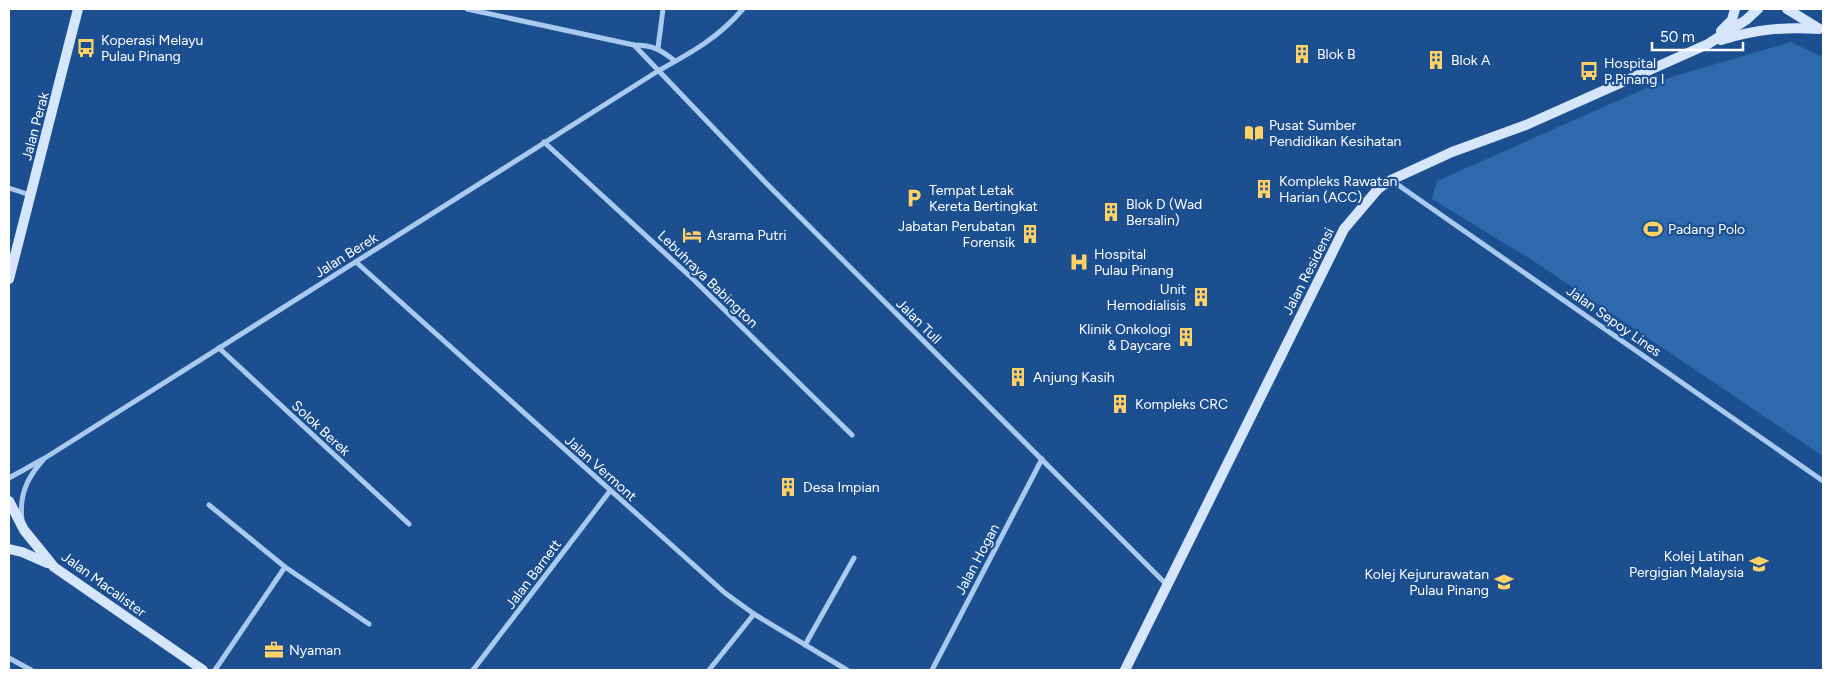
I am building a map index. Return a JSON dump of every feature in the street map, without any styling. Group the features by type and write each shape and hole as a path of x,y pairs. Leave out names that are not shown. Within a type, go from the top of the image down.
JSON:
{"main road":[{"name":"Jalan Perak","path":"9,279 78,9"},
{"path":"1708,44 1732,20 1735,9"},
{"name":"Jalan Residensi","path":"1125,670 1344,230 1378,189 1391,180 1452,152 1526,125 1708,44 1746,20 1758,9"},
{"path":"1787,9 1821,30"},
{"path":"1708,44 1753,30 1784,27 1821,30"},
{"name":"Jalan Macalister","path":"9,501 24,530 54,567 203,670"},
{"path":"9,549 22,552 54,567"}],"street":[{"path":"467,9 634,46 650,45 658,48 675,61"},
{"path":"658,48 663,9"},
{"name":"Jalan Berek","path":"9,478 45,458 544,142 721,33 743,9"},
{"name":"Jalan Tull","path":"634,46 645,54 658,71 766,183 1167,585"},
{"name":"Lebuhraya Babington","path":"544,142 694,280 852,435"},
{"name":"Jalan Sepoy Lines","path":"1391,180 1823,481"},
{"path":"9,188 31,195"},
{"name":"Jalan Vermont","path":"356,262 725,593 754,614 847,670"},
{"name":"Solok Berek","path":"219,348 409,524"},
{"name":"Jalan Berek","path":"24,530 22,514 24,487 30,475 45,458"},
{"name":"Jalan Hogan","path":"932,670 1042,459"},
{"name":"Jalan Barnett","path":"473,670 610,491"},
{"path":"209,505 286,567 369,624"},
{"path":"805,645 854,558"},
{"path":"215,670 286,567"},
{"path":"709,670 754,614"},
{"path":"9,658 31,670"}],"shaded area":[{"name":"Padang Polo","path":"1791,42 1823,57 1823,456 1532,260 1432,199 1437,181 1671,77"}],"place":[{"name":"Koperasi Melayu Pulau Pinang","path":"86,48"},
{"name":"Blok B","path":"1302,54"},
{"name":"Blok A","path":"1436,60"},
{"name":"Hospital P.Pinang I","path":"1589,71"},
{"name":"Pusat Sumber Pendidikan Kesihatan","path":"1254,133"},
{"name":"Kompleks Rawatan Harian (ACC)","path":"1264,189"},
{"name":"Tempat Letak Kereta Bertingkat","path":"914,198"},
{"name":"Blok D (Wad Bersalin)","path":"1111,212"},
{"name":"Padang Polo","path":"1653,229"},
{"name":"Jabatan Perubatan Forensik","path":"1030,234"},
{"name":"Asrama Putri","path":"692,235"},
{"name":"Hospital Pulau Pinang","path":"1079,262"},
{"name":"Unit Hemodialisis","path":"1201,297"},
{"name":"Klinik Onkologi & Daycare","path":"1186,337"},
{"name":"Anjung Kasih","path":"1018,377"},
{"name":"Kompleks CRC","path":"1120,404"},
{"name":"Desa Impian","path":"788,487"},
{"name":"Kolej Latihan Pergigian Malaysia","path":"1759,564"},
{"name":"Kolej Kejururawatan Pulau Pinang","path":"1504,582"},
{"name":"Nyaman","path":"274,650"}]}
